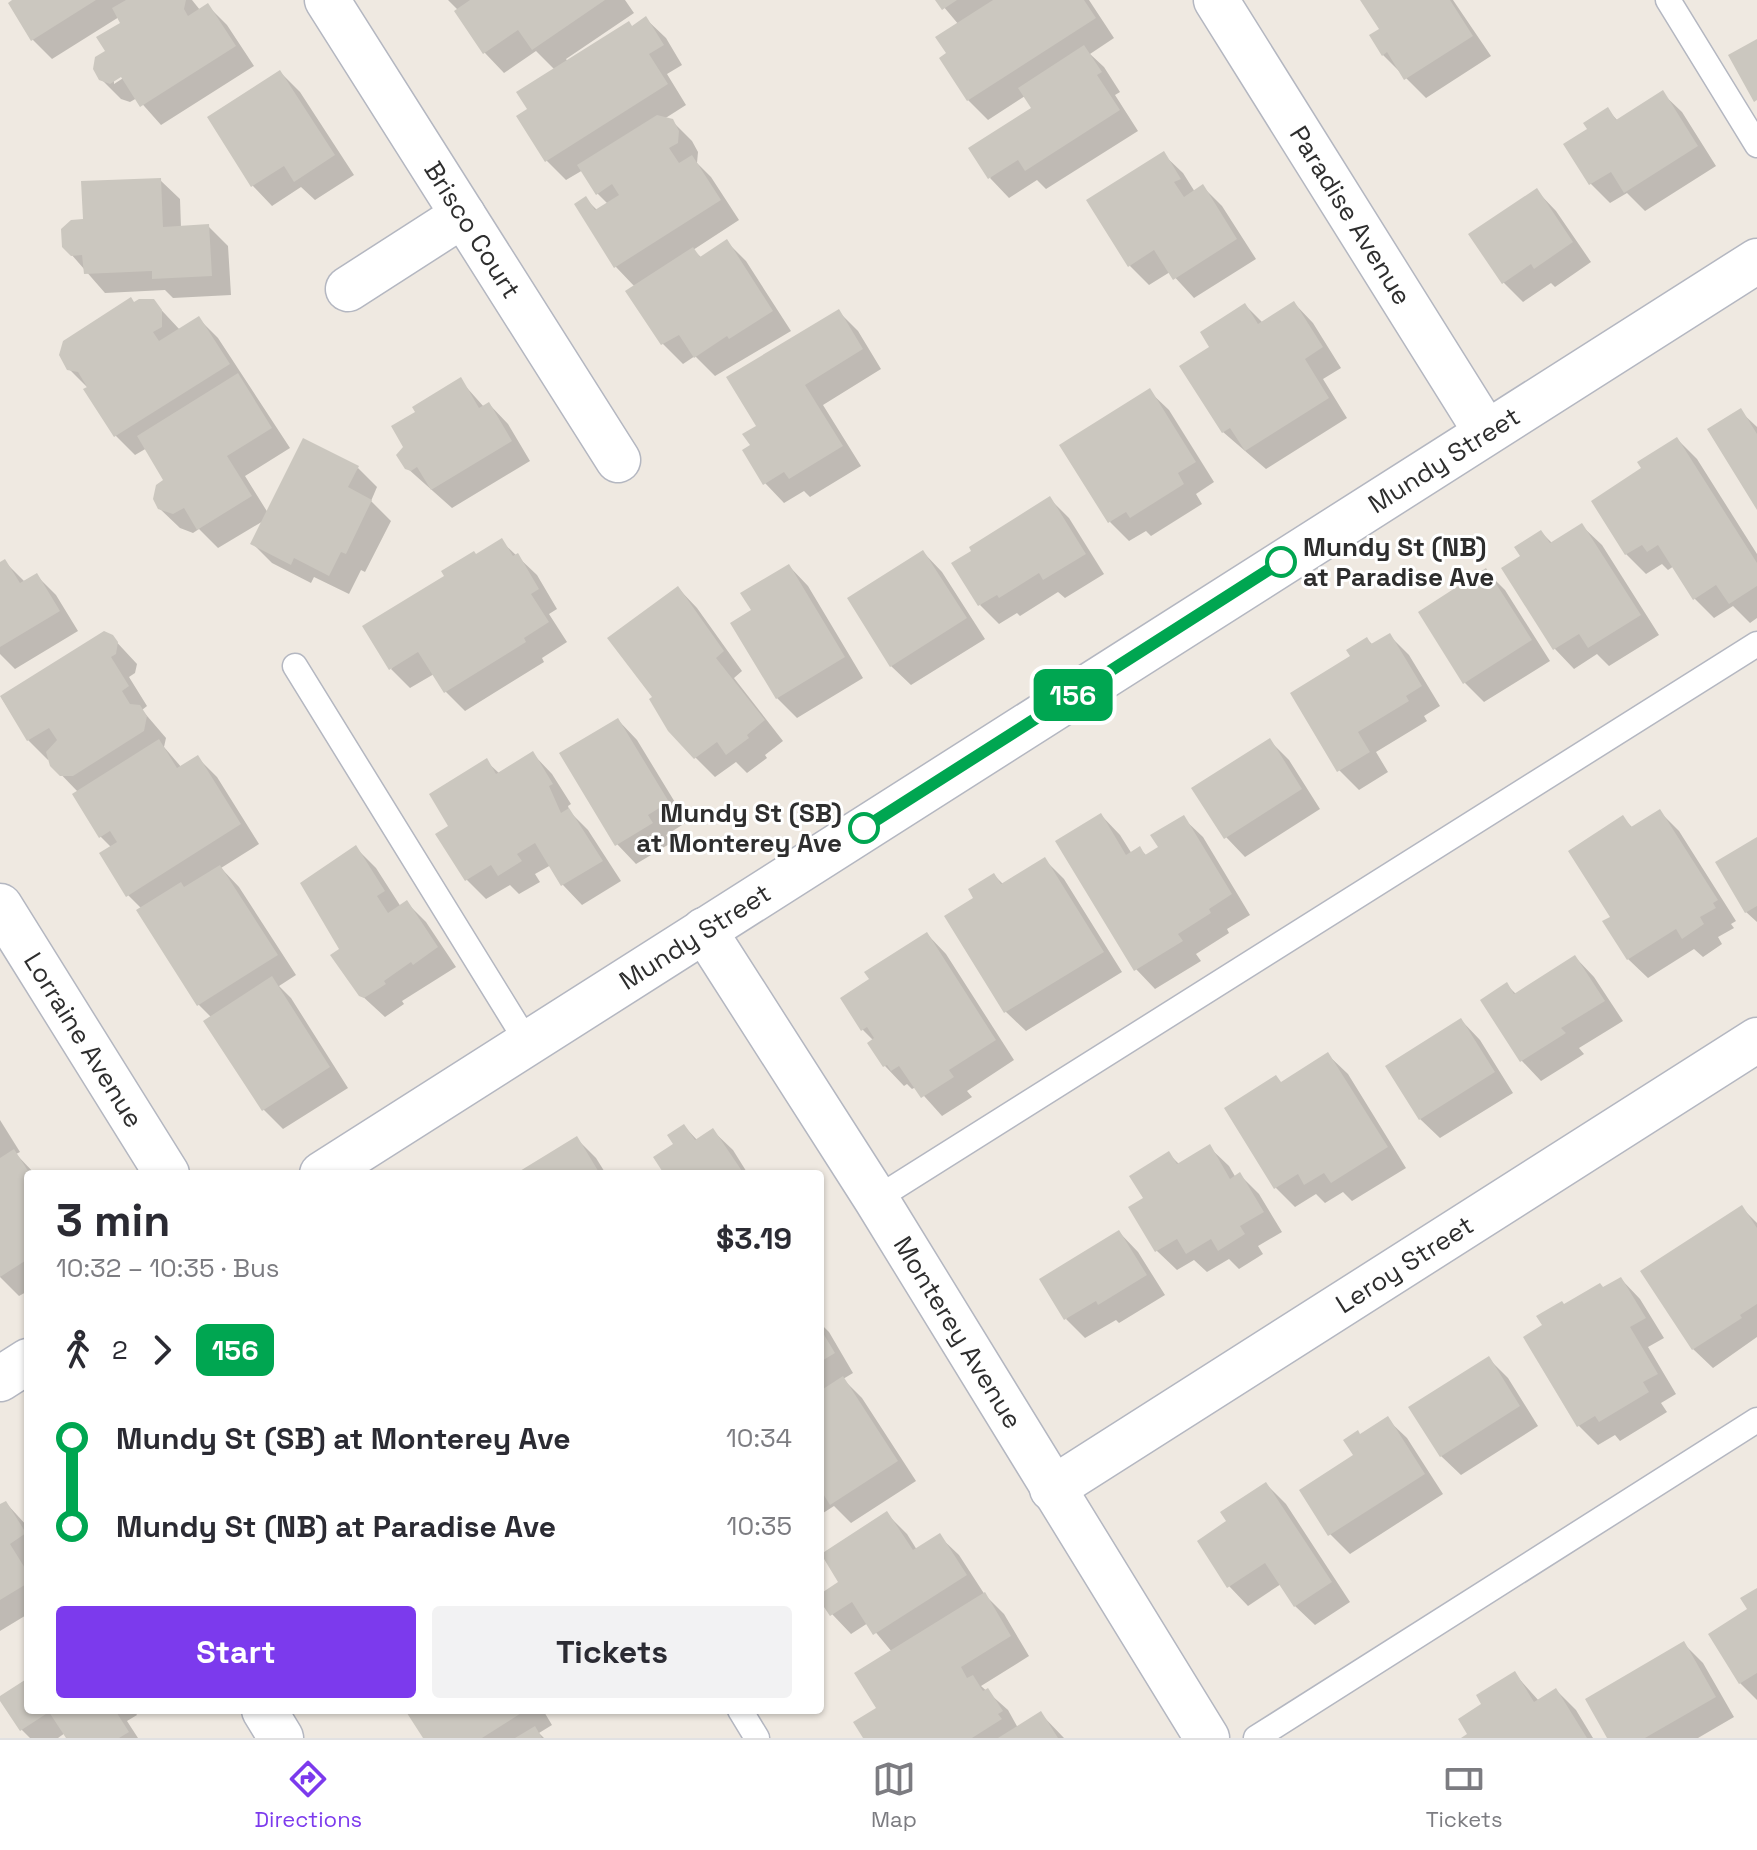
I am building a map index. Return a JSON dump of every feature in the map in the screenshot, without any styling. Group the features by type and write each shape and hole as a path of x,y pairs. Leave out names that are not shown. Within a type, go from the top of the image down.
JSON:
{"street":[{"name":"Brisco Court","path":"327,0 618,460"},
{"name":"Paradise Avenue","path":"1216,0 1486,432"},
{"path":"348,289 463,215"},
{"name":"Mundy Street","path":"328,1170 1757,261"},
{"name":"Lorraine Avenue","path":"0,906 165,1170"},
{"name":"Monterey Avenue","path":"704,930 876,1199 1207,1738"},
{"name":"Leroy Street","path":"1052,1489 1757,1040"},
{"path":"0,1379 24,1364"},
{"path":"266,1714 281,1738"}],"lane":[{"path":"1668,0 1757,145"},
{"path":"876,1199 1757,644"},
{"path":"295,666 527,1042"},
{"path":"1256,1738 1757,1420"},
{"path":"742,1714 757,1738"}],"building":[{"path":"12,0 96,0 31,41 8,3"},
{"path":"126,0 186,0 184,9 188,16 208,3 236,46 140,107 121,77 110,84 99,80 93,69 95,57 105,51 96,37 120,23 112,8"},
{"path":"470,0 605,0 532,50 518,30 483,54 454,11"},
{"path":"935,0 957,0 942,10"},
{"path":"993,0 1084,0 1096,18 967,101 939,58 946,53 935,37"},
{"path":"1360,0 1450,0 1473,36 1404,80 1387,52 1382,56 1369,35 1379,29"},
{"path":"646,16 664,45 649,54 668,84 545,162 516,116 527,109 516,92 629,21 632,26"},
{"path":"1757,39 1757,100 1754,102 1728,55"},
{"path":"1084,45 1102,72 1097,75 1120,110 1025,171 1018,160 988,179 968,148 1031,108 1018,88"},
{"path":"280,70 335,155 294,182 284,166 251,187 207,117"},
{"path":"1663,90 1698,146 1624,193 1611,172 1589,185 1563,144 1587,129 1583,123 1608,107 1616,120"},
{"path":"657,115 673,119 679,131 678,143 669,148 679,163 692,155 721,200 614,268 574,204 586,196 595,210 619,195 612,184 596,195 577,165"},
{"path":"1164,151 1181,179 1174,182 1184,197 1203,184 1237,239 1173,280 1154,250 1128,267 1086,200"},
{"path":"161,178 163,227 209,224 212,276 152,279 152,271 84,274 82,255 71,256 62,247 61,229 71,220 83,219 81,181"},
{"path":"1537,188 1573,242 1534,269 1531,264 1502,284 1468,234"},
{"path":"727,239 773,311 694,358 679,335 661,345 625,291 693,247 700,257"},
{"path":"131,297 134,302 154,299 162,310 162,327 153,332 159,341 199,316 230,364 114,437 83,389 87,387 78,372 67,370 59,355 63,341"},
{"path":"1294,301 1323,347 1305,359 1329,398 1245,451 1230,428 1222,433 1179,366 1209,347 1200,332 1245,303 1258,324"},
{"path":"839,309 863,349 805,385 843,446 789,479 784,472 763,485 742,450 750,445 742,434 756,426 726,377"},
{"path":"238,373 272,428 227,456 252,496 197,530 184,508 173,514 158,509 153,499 156,485 163,480 137,436"},
{"path":"461,377 479,408 489,402 512,441 431,490 417,467 411,471 405,469 396,455 403,447 391,426 415,412 412,407"},
{"path":"1150,388 1196,462 1178,473 1184,484 1130,518 1126,512 1108,523 1059,445"},
{"path":"1741,408 1757,434 1757,510 1707,429"},
{"path":"1677,437 1757,563 1757,586 1729,604 1716,585 1693,600 1658,545 1647,552 1642,545 1625,555 1591,501 1641,468 1637,462"},
{"path":"303,438 359,466 348,487 372,500 346,554 341,552 329,576 294,558 291,565 250,544"},
{"path":"1050,496 1086,554 1043,580 1039,573 999,598 997,595 978,606 951,563 971,551 969,547"},
{"path":"1582,523 1641,615 1588,648 1579,634 1553,650 1501,568 1520,556 1514,547 1541,530 1550,543"},
{"path":"502,538 513,556 518,553 539,589 531,594 549,622 524,638 526,642 444,693 418,652 389,670 362,626 444,576 441,571"},
{"path":"923,550 967,618 890,667 847,598"},
{"path":"5,559 20,583 37,573 60,611 0,647 0,562"},
{"path":"789,564 845,657 776,699 730,623 751,610 740,593"},
{"path":"1486,568 1532,640 1463,684 1418,612"},
{"path":"678,586 724,651 716,658 765,720 747,735 749,738 726,755 717,742 694,759 668,731 649,699 652,697 607,638"},
{"path":"104,631 113,635 118,642 116,654 111,657 129,686 122,691 130,704 140,705 147,716 144,731 73,776 60,776 50,766 46,752 57,740 49,728 27,741 0,696"},
{"path":"1390,633 1422,686 1406,696 1409,701 1358,732 1370,752 1337,772 1290,693 1350,656 1346,650 1367,637 1371,644"},
{"path":"618,718 669,802 648,815 653,823 615,846 559,753"},
{"path":"1270,738 1302,789 1224,839 1191,788"},
{"path":"159,739 177,768 198,755 241,824 126,897 99,853 117,842 110,831 99,838 72,794"},
{"path":"533,751 553,784 549,786 561,813 569,808 603,861 561,886 535,843 517,854 522,861 498,876 491,865 465,881 435,834 448,826 429,794 487,758 496,774"},
{"path":"1660,809 1718,900 1713,903 1716,908 1700,917 1704,924 1682,939 1676,929 1627,960 1602,921 1610,917 1568,851 1623,815 1631,827"},
{"path":"1101,813 1126,855 1140,846 1145,855 1158,847 1150,835 1184,815 1232,894 1209,909 1211,913 1178,934 1183,941 1134,971 1055,841"},
{"path":"1757,837 1757,906 1745,913 1715,862"},
{"path":"356,845 385,891 377,896 388,913 407,900 438,947 413,965 411,962 364,998 359,996 330,955 339,949 300,883"},
{"path":"1045,857 1104,952 1004,1013 944,916 973,898 968,889 994,873 1001,884"},
{"path":"220,865 278,955 197,1006 136,910 181,882 184,887"},
{"path":"927,932 996,1040 949,1070 954,1077 921,1098 899,1066 891,1071 887,1065 883,1067 867,1043 874,1038 867,1027 861,1031 840,998 869,979 864,972"},
{"path":"1575,955 1605,1001 1561,1028 1566,1033 1520,1062 1480,1000 1507,982 1514,994"},
{"path":"272,976 330,1067 262,1111 203,1021"},
{"path":"1461,1018 1495,1072 1419,1120 1385,1066"},
{"path":"1328,1052 1388,1147 1331,1183 1324,1173 1304,1185 1298,1174 1274,1189 1224,1108 1276,1075 1281,1082"},
{"path":"684,1124 695,1140 713,1128 741,1170 661,1170 653,1157 673,1144 667,1135"},
{"path":"577,1136 598,1170 522,1170"},
{"path":"1210,1144 1230,1179 1240,1172 1264,1212 1240,1226 1245,1234 1218,1251 1211,1239 1186,1254 1177,1239 1155,1252 1128,1207 1143,1198 1129,1176 1169,1151 1177,1164"},
{"path":"14,1149 27,1170 24,1170 24,1262 0,1277 0,1158"},
{"path":"1742,1205 1757,1228 1757,1304 1740,1315 1742,1318 1692,1350 1640,1271"},
{"path":"1119,1230 1147,1275 1098,1305 1096,1301 1064,1320 1039,1279"},
{"path":"1621,1277 1646,1318 1630,1327 1658,1374 1643,1382 1649,1392 1599,1422 1595,1416 1577,1427 1523,1337 1542,1325 1536,1316 1600,1283 1603,1287"},
{"path":"824,1335 835,1353 824,1360"},
{"path":"1489,1356 1520,1406 1440,1457 1408,1407"},
{"path":"843,1376 898,1461 830,1505 824,1495 824,1388"},
{"path":"1388,1416 1425,1474 1328,1536 1299,1490 1353,1455 1343,1440 1358,1430 1360,1434"},
{"path":"1266,1482 1332,1582 1294,1607 1265,1563 1227,1588 1197,1541 1226,1521 1220,1512"},
{"path":"6,1501 24,1530 24,1534 10,1544 24,1567 24,1585 0,1600 0,1504"},
{"path":"887,1511 913,1550 940,1533 967,1575 873,1635 852,1602 830,1616 824,1607 824,1591 838,1582 824,1559 824,1552"},
{"path":"1757,1588 1757,1673 1739,1684 1708,1634 1747,1609 1740,1598"},
{"path":"985,1592 1011,1636 961,1667 967,1678 973,1675 983,1691 988,1688 1003,1711 998,1714 1002,1719 972,1738 863,1738 853,1722 876,1708 854,1673"},
{"path":"1684,1641 1716,1697 1645,1738 1607,1738 1585,1699"},
{"path":"1515,1671 1534,1702 1556,1688 1587,1738 1461,1738 1467,1734 1458,1719 1481,1704 1476,1695"},
{"path":"24,1681 24,1714 46,1714 20,1731 0,1701 0,1696"},
{"path":"1041,1711 1058,1738 998,1738"},
{"path":"50,1714 118,1714 129,1732 119,1738 66,1738"},
{"path":"408,1714 520,1714 482,1738 423,1738"},
{"path":"535,1726 542,1738 515,1738"}],"bus line":[{"name":"156","path":"864,828 1281,562"}],"place":[{"name":"Mundy St (NB) at Paradise Ave","path":"1281,562"},
{"name":"Mundy St (SB) at Monterey Ave","path":"864,828"}]}
